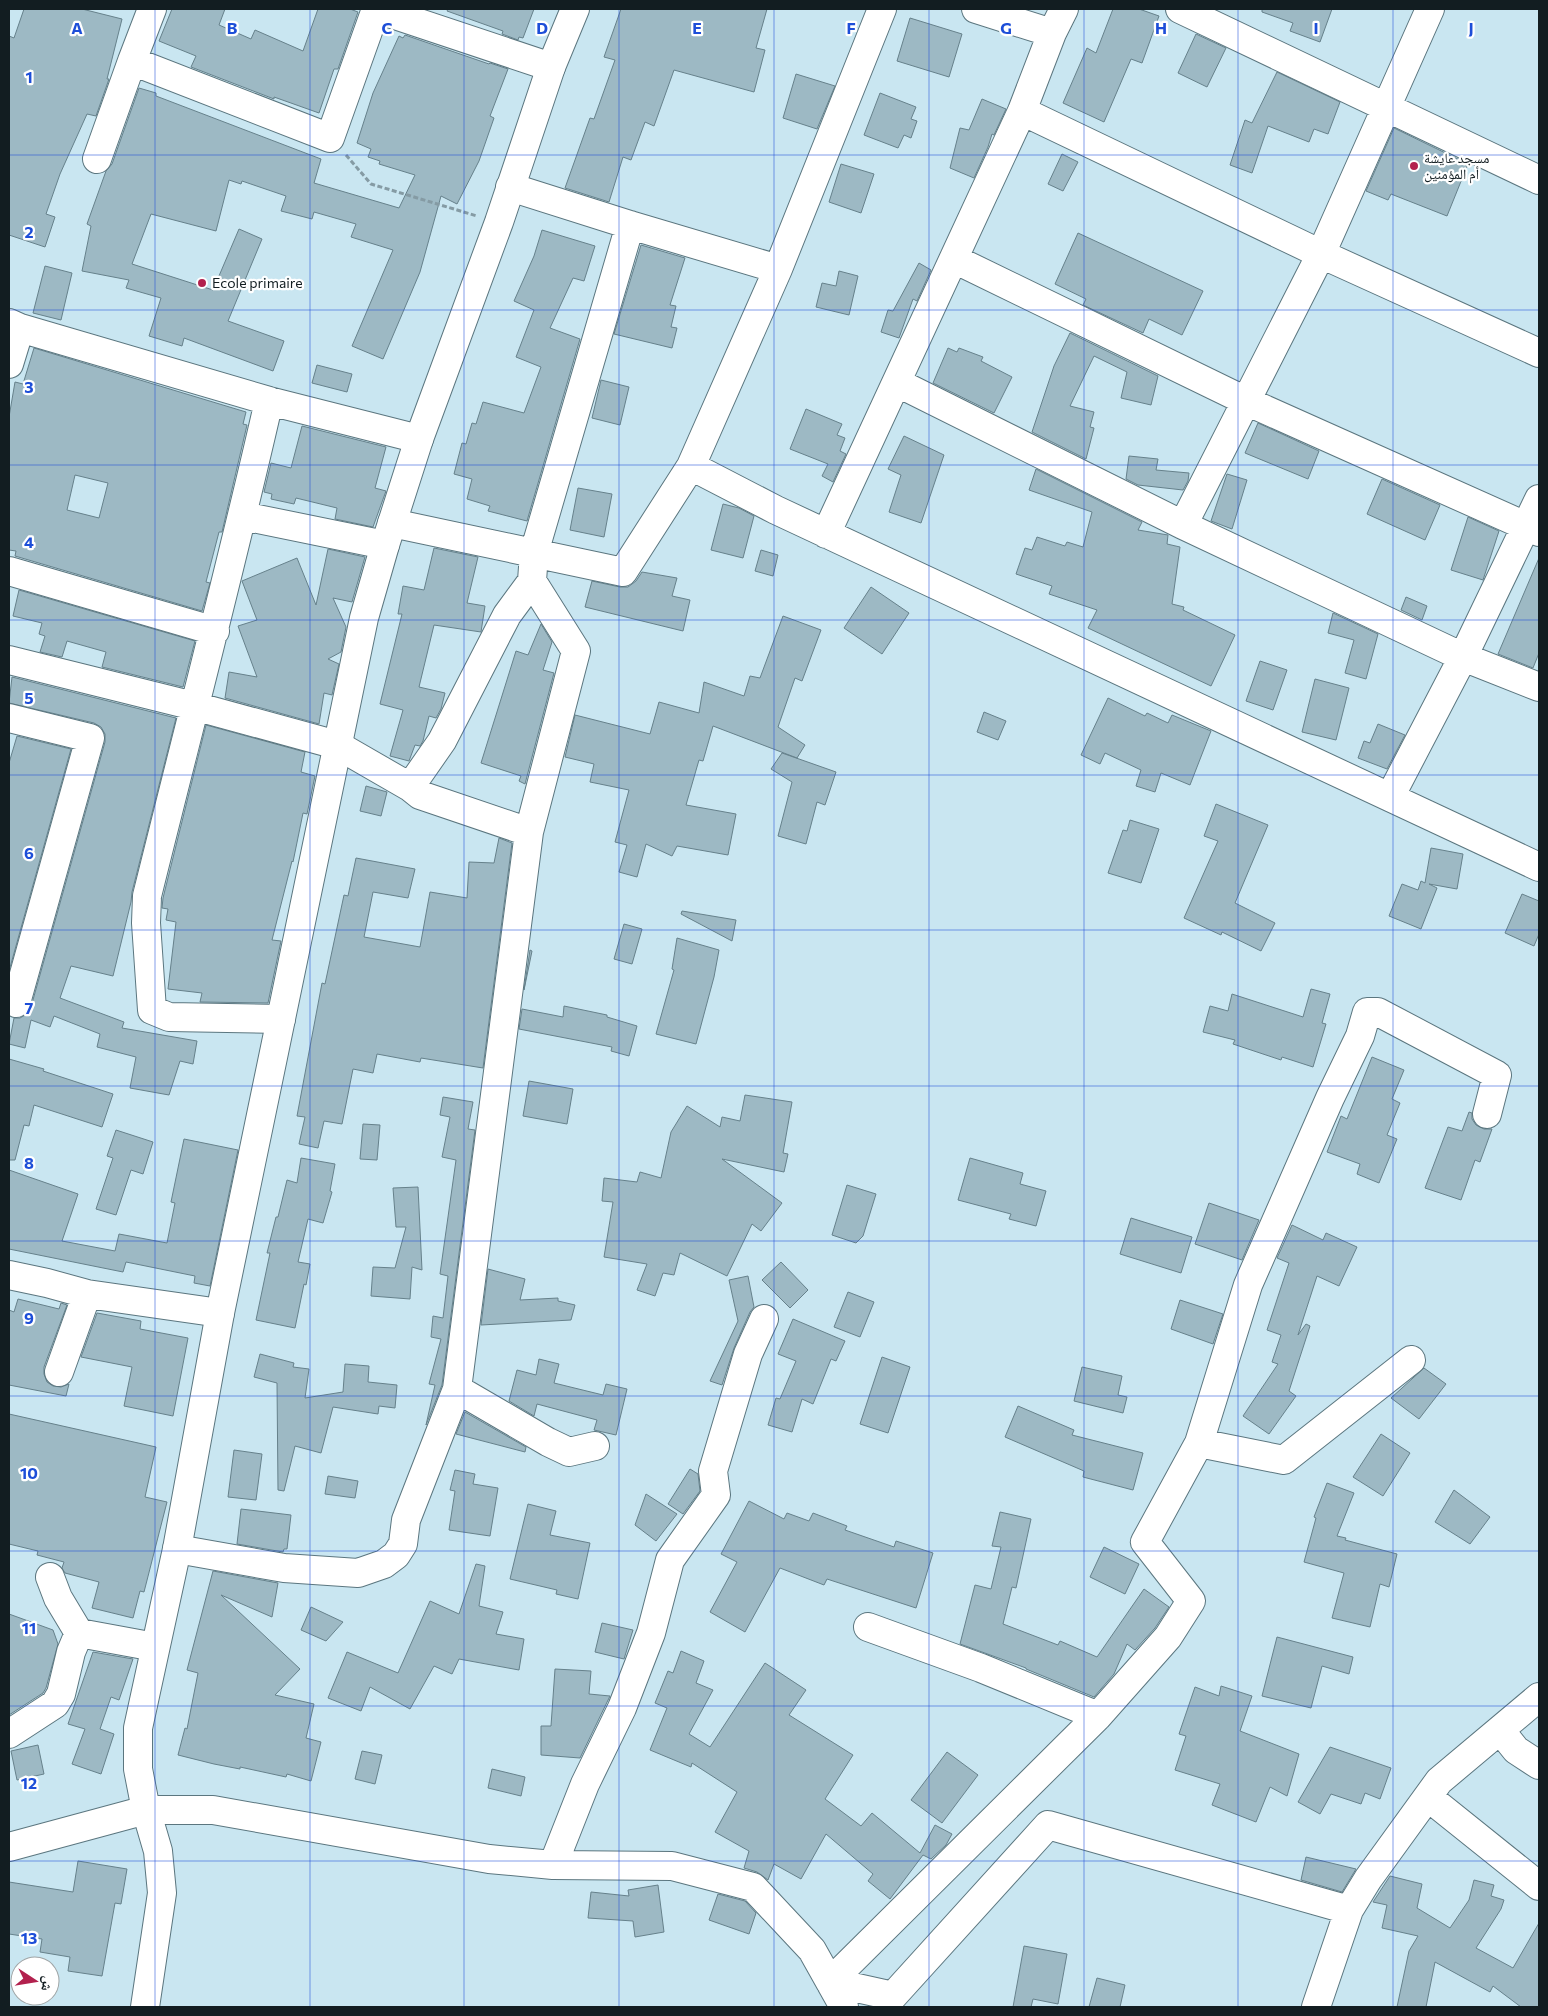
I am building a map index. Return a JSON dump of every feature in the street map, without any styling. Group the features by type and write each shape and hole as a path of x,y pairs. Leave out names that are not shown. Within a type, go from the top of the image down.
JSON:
{"street":[{"path":"98,159 152,9"},
{"path":"132,61 330,138 376,9 551,67"},
{"path":"145,2007 162,1893 158,1851 146,1810 138,1769 138,1728 178,1549 220,1313 364,618 418,440 498,222 551,67 575,9"},
{"path":"243,516 534,553 623,572 691,466 778,269 882,9"},
{"path":"976,9 1052,33"},
{"path":"826,534 898,383 1022,111 1052,33 1064,9"},
{"path":"1180,9 1539,180"},
{"path":"1183,525 1322,254 1388,108 1430,9"},
{"path":"1022,111 1322,254 1539,353"},
{"path":"510,187 778,269"},
{"path":"410,787 442,741 507,615 532,581 534,553 630,225"},
{"path":"954,259 1246,401 1533,530"},
{"path":"9,364 15,326 269,401 418,440"},
{"path":"898,383 1183,525 1463,657 1539,687"},
{"path":"269,401 215,631 194,706 147,896 146,923 152,1010 169,1017 281,1019"},
{"path":"691,466 826,534 1539,867"},
{"path":"1390,797 1463,657 1533,530 1539,499"},
{"path":"9,571 215,631"},
{"path":"178,1549 284,1568 358,1573 384,1564 396,1555 403,1544 406,1520 458,1389 529,832 576,650 532,581"},
{"path":"9,660 194,706 337,745 410,787 420,795 529,832"},
{"path":"10,722 90,738 16,1003"},
{"path":"830,1982 1098,1716 1168,1638 1191,1601 1145,1542 1198,1443 1248,1285 1330,1098 1360,1036 1367,1012 1378,1012 1497,1074 1487,1114"},
{"path":"9,1274 87,1294 220,1313"},
{"path":"59,1372 87,1294"},
{"path":"553,1865 585,1784 622,1708 651,1633 670,1560 716,1495 713,1472 748,1354 764,1319"},
{"path":"1198,1443 1284,1460 1411,1360"},
{"path":"458,1389 548,1442 569,1452 595,1446"},
{"path":"50,1577 58,1598 79,1633 155,1647"},
{"path":"868,1626 981,1668 1098,1716"},
{"path":"9,1734 55,1704 61,1694 71,1652 79,1633"},
{"path":"1316,2007 1349,1910 1368,1879 1439,1782 1539,1698"},
{"path":"1500,1730 1516,1750 1539,1764"},
{"path":"1428,1798 1539,1886"},
{"path":"9,1847 146,1810 213,1810 489,1859 553,1865 672,1866 753,1887 812,1950 844,2007"},
{"path":"830,1982 893,1996 1048,1825 1349,1910"}],"path":[{"path":"330,138 371,184 498,222"}],"building":[{"path":"24,9 82,9 122,19 107,79 109,79 96,116 87,114 60,174 46,214 55,217 45,247 9,235 9,36 14,38"},
{"path":"172,9 225,9 219,25 251,39 255,30 303,51 318,9 350,9 358,12 338,69 334,69 319,113 274,97 274,99 191,67 196,56 159,41"},
{"path":"448,9 534,9 523,38 519,37 518,40 502,34 503,31 447,11"},
{"path":"621,9 767,9 756,48 765,50 754,92 674,70 654,126 645,122 631,160 623,157 609,202 565,188 590,118 594,119 615,60 604,57"},
{"path":"1113,9 1139,9 1159,16 1142,63 1131,59 1104,122 1063,103 1087,48 1096,53"},
{"path":"1262,9 1332,9 1320,42 1290,31 1293,23 1262,12"},
{"path":"910,18 962,34 949,77 897,61"},
{"path":"1196,34 1226,48 1207,87 1178,73"},
{"path":"405,35 508,69 490,116 494,118 479,161 457,204 441,196 420,272 383,359 352,346 393,250 351,237 356,224 314,212 312,219 281,211 286,196 242,181 241,184 229,180 216,231 151,214 132,264 213,290 239,229 262,239 228,321 284,341 273,371 184,338 182,346 149,336 161,298 126,288 129,280 82,271 91,226 87,224 106,171 112,164 139,88 156,93 156,96 321,159 314,183 399,208 415,175 379,164 380,161 368,157 371,149 357,143 373,93 399,36 403,38"},
{"path":"1277,72 1340,102 1328,134 1314,129 1309,142 1268,126 1252,173 1230,165 1245,120 1252,123"},
{"path":"796,74 835,86 817,129 783,118"},
{"path":"880,93 916,107 911,119 917,121 911,138 904,135 898,148 864,135"},
{"path":"982,99 1006,109 994,135 992,134 974,178 950,168 960,128 969,130"},
{"path":"1394,128 1468,164 1447,216 1391,194 1388,200 1366,191"},
{"path":"1062,154 1078,162 1063,191 1048,184"},
{"path":"841,164 874,174 861,213 829,202"},
{"path":"542,230 595,246 584,281 573,278 550,328 580,339 527,521 488,511 490,506 467,499 472,479 454,474 462,443 466,444 472,423 476,424 483,402 524,413 541,367 516,357 534,310 514,301 534,256"},
{"path":"1078,233 1203,291 1182,335 1149,319 1143,333 1083,305 1086,299 1055,284"},
{"path":"641,245 685,258 670,305 676,306 671,327 677,328 672,348 614,334"},
{"path":"919,263 931,270 917,301 913,299 899,338 881,332 888,310 893,311"},
{"path":"45,266 72,273 61,320 33,313"},
{"path":"839,271 858,276 849,315 816,307 822,283 836,286"},
{"path":"1070,333 1158,376 1151,405 1121,398 1127,372 1094,356 1070,406 1094,412 1090,427 1094,428 1086,459 1032,432 1054,366"},
{"path":"34,348 246,412 243,424 247,425 222,532 219,532 206,582 210,583 202,611 15,556 16,551 9,550 9,417 15,382 23,384","holes":["75,475 108,483 99,518 67,510"]},
{"path":"948,348 957,352 959,348 983,357 981,361 1012,377 994,413 933,383"},
{"path":"317,365 352,374 347,392 312,383"},
{"path":"601,380 629,387 620,425 592,418"},
{"path":"806,409 842,424 837,435 845,438 840,451 846,454 833,482 822,476 828,464 790,449"},
{"path":"1258,423 1319,451 1308,479 1245,453"},
{"path":"302,426 386,447 375,488 386,491 373,527 335,519 337,508 296,498 294,504 271,499 272,494 264,492 271,463 291,468"},
{"path":"904,436 944,455 921,523 889,512 901,475 888,469"},
{"path":"1129,456 1158,459 1156,470 1189,473 1188,481 1183,490 1138,485 1126,479"},
{"path":"1036,469 1142,522 1138,530 1168,535 1167,544 1180,547 1172,604 1184,607 1183,610 1235,635 1211,686 1088,628 1097,610 1049,594 1052,586 1016,574 1025,548 1032,550 1037,537 1065,546 1067,542 1083,547 1092,512 1029,490"},
{"path":"1227,474 1247,480 1232,529 1211,521"},
{"path":"1382,479 1440,505 1425,540 1367,514"},
{"path":"578,488 612,494 604,537 570,530"},
{"path":"723,504 739,508 754,516 743,558 711,550"},
{"path":"1468,517 1499,531 1483,580 1451,570"},
{"path":"434,548 478,557 467,603 485,606 481,632 434,625 419,687 445,693 441,709 436,718 429,716 423,741 420,746 415,745 409,761 390,756 403,710 380,704 402,614 398,614 403,586 424,590"},
{"path":"328,549 365,557 352,602 333,598 346,627 341,652 328,659 339,664 332,695 324,693 319,724 225,698 229,672 257,677 238,626 257,620 242,581 297,558 316,605"},
{"path":"761,550 778,555 773,576 755,571"},
{"path":"1539,558 1539,653 1533,668 1498,654"},
{"path":"642,572 677,578 672,596 690,600 683,631 585,607 592,581 628,587 636,581"},
{"path":"871,587 909,613 882,654 844,628"},
{"path":"19,590 195,641 183,687 102,667 106,652 67,641 62,657 40,652 45,636 39,634 42,623 13,616"},
{"path":"1406,597 1427,606 1422,620 1401,610"},
{"path":"1333,613 1378,634 1366,679 1345,673 1354,640 1328,633"},
{"path":"783,616 821,630 802,681 795,678 778,727 805,745 797,758 713,726 703,761 699,760 686,805 736,814 728,855 677,846 672,856 646,844 637,877 619,872 627,845 615,842 629,790 590,782 594,764 565,757 575,715 650,734 659,702 699,713 704,682 744,696 750,676 760,678"},
{"path":"541,624 552,642 543,670 554,673 525,784 519,781 521,776 481,763 516,651 528,655"},
{"path":"1260,661 1287,670 1273,710 1246,701"},
{"path":"12,677 176,718 113,976 71,966 60,998 124,1022 122,1028 197,1041 193,1064 180,1061 169,1095 130,1088 136,1057 97,1047 100,1034 54,1016 50,1027 31,1020 25,1048 9,1044 14,1018 20,1018 27,1014 31,1007 105,742 105,734 101,727 94,723 9,703"},
{"path":"1315,679 1349,688 1336,740 1302,732"},
{"path":"1108,698 1145,716 1147,713 1168,723 1172,715 1211,731 1190,785 1161,773 1155,792 1136,786 1141,770 1105,753 1100,764 1081,755"},
{"path":"984,712 1006,721 998,740 977,732"},
{"path":"1378,724 1405,735 1387,769 1358,758 1364,741 1370,743"},
{"path":"206,725 305,752 301,772 315,776 307,814 303,813 293,862 272,940 281,941 268,1003 200,1002 202,993 168,989 176,922 166,920 168,909 162,908 163,898"},
{"path":"17,736 71,749 9,971 9,763"},
{"path":"782,753 836,772 825,805 817,802 806,844 778,836 792,782 771,769"},
{"path":"366,786 387,792 381,816 360,811"},
{"path":"1216,804 1268,825 1235,903 1275,923 1261,951 1222,932 1221,935 1184,918 1218,841 1204,836"},
{"path":"1130,820 1159,829 1141,883 1108,873 1123,830 1127,831"},
{"path":"499,838 512,843 483,1068 421,1058 420,1062 377,1054 373,1073 353,1069 342,1124 324,1121 318,1148 299,1144 305,1117 297,1116 322,983 325,984 344,895 348,896 356,858 415,869 408,898 373,892 364,937 420,947 430,892 467,898 469,862 494,863"},
{"path":"1431,848 1463,854 1457,889 1429,884 1437,888 1421,929 1389,916 1402,884 1418,890 1421,881 1425,883"},
{"path":"1522,894 1539,901 1539,934 1534,946 1505,933"},
{"path":"682,911 736,920 732,941 681,914"},
{"path":"624,924 642,929 632,964 614,959"},
{"path":"677,938 719,950 714,977 696,1044 656,1034 674,970 672,969"},
{"path":"530,950 532,951 524,990"},
{"path":"1311,989 1330,994 1322,1023 1326,1024 1313,1067 1282,1057 1281,1060 1233,1044 1235,1040 1203,1032 1210,1006 1228,1011 1232,994 1303,1017"},
{"path":"564,1006 607,1015 607,1017 637,1026 629,1056 611,1051 612,1047 519,1029 522,1009 563,1017"},
{"path":"1372,1057 1404,1070 1392,1099 1400,1103 1387,1135 1397,1139 1379,1183 1357,1174 1360,1164 1327,1152 1341,1116 1347,1119"},
{"path":"9,1059 44,1069 43,1071 113,1094 102,1127 34,1105 29,1126 24,1125 15,1160 9,1160"},
{"path":"529,1081 573,1089 567,1124 523,1116"},
{"path":"745,1095 792,1102 783,1153 788,1154 784,1172 722,1159 782,1203 761,1231 752,1224 727,1276 680,1253 674,1275 663,1273 655,1296 637,1290 647,1264 604,1257 613,1202 602,1201 604,1178 637,1182 640,1172 661,1178 671,1132 687,1106 720,1127 722,1117 740,1121"},
{"path":"443,1097 473,1102 468,1129 475,1130 442,1385 426,1425 435,1385 429,1384 441,1339 431,1337 433,1316 443,1318 448,1276 440,1274 456,1160 442,1157 450,1117 440,1115"},
{"path":"1469,1112 1472,1113 1472,1119 1476,1125 1484,1129 1492,1129 1480,1162 1475,1160 1461,1200 1425,1188 1448,1127 1462,1131"},
{"path":"363,1124 380,1125 377,1160 360,1159"},
{"path":"116,1130 153,1142 143,1174 131,1170 116,1215 96,1209 113,1158 107,1156"},
{"path":"184,1139 238,1150 210,1286 194,1283 195,1276 126,1262 123,1272 9,1249 9,1170 78,1194 62,1241 115,1251 119,1234 167,1243 175,1203 171,1202"},
{"path":"301,1158 335,1164 330,1191 332,1192 323,1223 308,1219 298,1262 310,1264 295,1328 256,1320 270,1253 267,1253 276,1217 278,1217 287,1180 297,1183"},
{"path":"970,1158 1023,1173 1020,1184 1046,1191 1036,1226 1009,1219 1011,1214 958,1200"},
{"path":"847,1185 876,1194 863,1236 856,1243 832,1235"},
{"path":"418,1187 422,1270 412,1267 410,1299 371,1296 373,1267 395,1268 406,1227 396,1227 393,1188"},
{"path":"1209,1203 1259,1220 1242,1260 1195,1244"},
{"path":"1131,1218 1192,1237 1181,1273 1120,1254"},
{"path":"1292,1225 1323,1240 1326,1233 1357,1247 1339,1286 1317,1276 1298,1335 1306,1324 1310,1326 1289,1391 1296,1396 1269,1434 1243,1416 1278,1364 1272,1362 1281,1335 1267,1330 1289,1263 1277,1258"},
{"path":"781,1262 808,1290 790,1308 762,1280"},
{"path":"488,1269 525,1279 520,1300 558,1298 558,1301 575,1305 571,1320 481,1325"},
{"path":"748,1276 754,1307 734,1348 722,1385 710,1381 738,1321 729,1280"},
{"path":"848,1292 874,1302 860,1337 834,1327"},
{"path":"18,1299 59,1309 61,1303 67,1305 44,1367 47,1382 53,1386 61,1387 69,1384 66,1396 9,1385 9,1310 14,1312"},
{"path":"1180,1300 1223,1314 1213,1344 1171,1329"},
{"path":"97,1313 141,1321 140,1329 188,1338 173,1416 124,1406 132,1367 81,1357"},
{"path":"793,1319 845,1341 836,1361 831,1359 813,1404 802,1399 792,1432 768,1425 776,1398 780,1399 796,1361 778,1354"},
{"path":"260,1354 294,1363 293,1367 309,1369 305,1398 343,1392 345,1364 369,1366 368,1382 397,1385 395,1408 379,1406 378,1414 333,1407 321,1453 295,1446 284,1491 278,1490 277,1383 254,1377"},
{"path":"882,1357 910,1367 888,1433 860,1424"},
{"path":"539,1359 559,1364 554,1383 603,1395 606,1384 627,1389 616,1435 594,1430 597,1420 537,1404 534,1416 509,1401 517,1370 536,1375"},
{"path":"1082,1367 1122,1376 1118,1395 1127,1397 1123,1413 1074,1401"},
{"path":"1424,1368 1446,1384 1419,1419 1391,1398"},
{"path":"1018,1406 1074,1430 1072,1435 1143,1453 1133,1490 1083,1477 1084,1471 1005,1437"},
{"path":"465,1412 526,1447 525,1452 456,1434"},
{"path":"9,1414 156,1447 145,1497 167,1502 144,1592 140,1591 133,1618 92,1608 99,1582 65,1573 62,1568 64,1562 37,1555 38,1551 9,1544"},
{"path":"1381,1434 1410,1453 1383,1496 1353,1477"},
{"path":"234,1450 262,1454 256,1500 228,1497"},
{"path":"690,1469 698,1474 700,1491 683,1514 668,1504"},
{"path":"455,1470 475,1474 473,1484 498,1488 490,1536 449,1530 455,1491 450,1490"},
{"path":"328,1476 358,1481 355,1498 325,1494"},
{"path":"1327,1483 1354,1493 1337,1536 1346,1538 1345,1540 1397,1554 1389,1587 1380,1584 1370,1627 1332,1618 1344,1573 1304,1562 1316,1518 1314,1517"},
{"path":"1454,1490 1490,1517 1470,1544 1435,1522"},
{"path":"646,1494 677,1514 656,1541 635,1525"},
{"path":"749,1501 784,1519 787,1513 809,1521 813,1513 847,1526 845,1530 894,1547 896,1541 933,1553 916,1608 827,1579 824,1585 780,1568 745,1632 710,1612 737,1562 721,1554"},
{"path":"528,1504 556,1511 550,1535 590,1543 578,1599 556,1594 557,1590 510,1579"},
{"path":"241,1509 291,1515 287,1549 284,1549 283,1552 237,1544"},
{"path":"1000,1512 1031,1519 1016,1588 1012,1587 1003,1624 1058,1645 1060,1641 1097,1657 1144,1589 1169,1607 1155,1628 1135,1650 1127,1644 1114,1674 1094,1697 1026,1668 960,1644 975,1585 991,1589 1001,1547 992,1546"},
{"path":"1104,1547 1139,1564 1125,1594 1090,1577"},
{"path":"476,1564 485,1566 479,1606 503,1612 496,1634 524,1639 519,1670 459,1659 452,1674 434,1666 410,1709 370,1687 361,1711 328,1698 347,1652 398,1673 430,1601 459,1614"},
{"path":"213,1571 278,1583 272,1617 221,1595 300,1669 275,1695 314,1704 306,1738 321,1742 311,1781 287,1774 286,1777 240,1767 240,1769 178,1755 185,1728 187,1729 198,1673 187,1670"},
{"path":"311,1607 343,1622 326,1641 301,1630"},
{"path":"9,1614 53,1630 58,1644 43,1693 9,1715"},
{"path":"602,1623 633,1630 624,1659 595,1652"},
{"path":"1277,1637 1353,1657 1349,1674 1322,1666 1311,1708 1262,1696"},
{"path":"681,1651 704,1661 696,1683 713,1690 689,1734 710,1747 765,1663 806,1690 789,1715 853,1755 825,1799 861,1826 872,1813 920,1853 935,1825 952,1834 946,1845 931,1859 923,1855 890,1899 868,1881 873,1874 826,1834 801,1879 774,1864 768,1880 757,1872 744,1868 749,1851 715,1832 737,1792 692,1763 691,1767 650,1750 667,1708 655,1703 668,1671 673,1673"},
{"path":"93,1652 133,1659 119,1700 111,1697 100,1729 114,1734 101,1774 72,1764 85,1729 68,1724"},
{"path":"555,1669 591,1671 589,1694 610,1696 580,1758 541,1755 541,1726 551,1726"},
{"path":"1221,1686 1252,1696 1240,1731 1299,1754 1287,1796 1270,1787 1256,1822 1212,1805 1220,1784 1175,1770 1186,1736 1179,1734 1195,1687 1219,1696"},
{"path":"38,1745 44,1774 17,1780 11,1751"},
{"path":"1330,1747 1391,1768 1380,1799 1365,1793 1361,1804 1331,1794 1320,1814 1298,1802"},
{"path":"362,1751 382,1755 375,1784 355,1779"},
{"path":"947,1752 978,1775 942,1823 911,1800"},
{"path":"492,1769 525,1777 521,1796 488,1788"},
{"path":"1306,1857 1356,1869 1342,1892 1301,1880"},
{"path":"78,1861 127,1869 121,1904 115,1903 102,1976 68,1971 70,1957 40,1952 42,1939 9,1934 9,1882 73,1892"},
{"path":"1390,1876 1422,1884 1417,1908 1450,1928 1469,1900 1474,1880 1494,1885 1491,1896 1504,1900 1501,1909 1476,1948 1513,1968 1539,1923 1539,2007 1521,2007 1493,1986 1490,1992 1435,1962 1426,2007 1397,2007 1409,1951 1418,1936 1382,1928 1387,1905 1373,1902"},
{"path":"658,1885 664,1932 635,1937 633,1921 588,1918 591,1892 629,1896 628,1890"},
{"path":"718,1894 745,1901 756,1913 749,1934 709,1920"},
{"path":"1024,1946 1067,1954 1058,2004 1033,1999 1031,2007 1013,2007"},
{"path":"1097,1978 1125,1985 1120,2007 1089,2007"}],"place":[{"name":"مسجد عايشة أم المؤمنين","path":"1414,166"},
{"name":"Ecole primaire","path":"202,283"}]}
